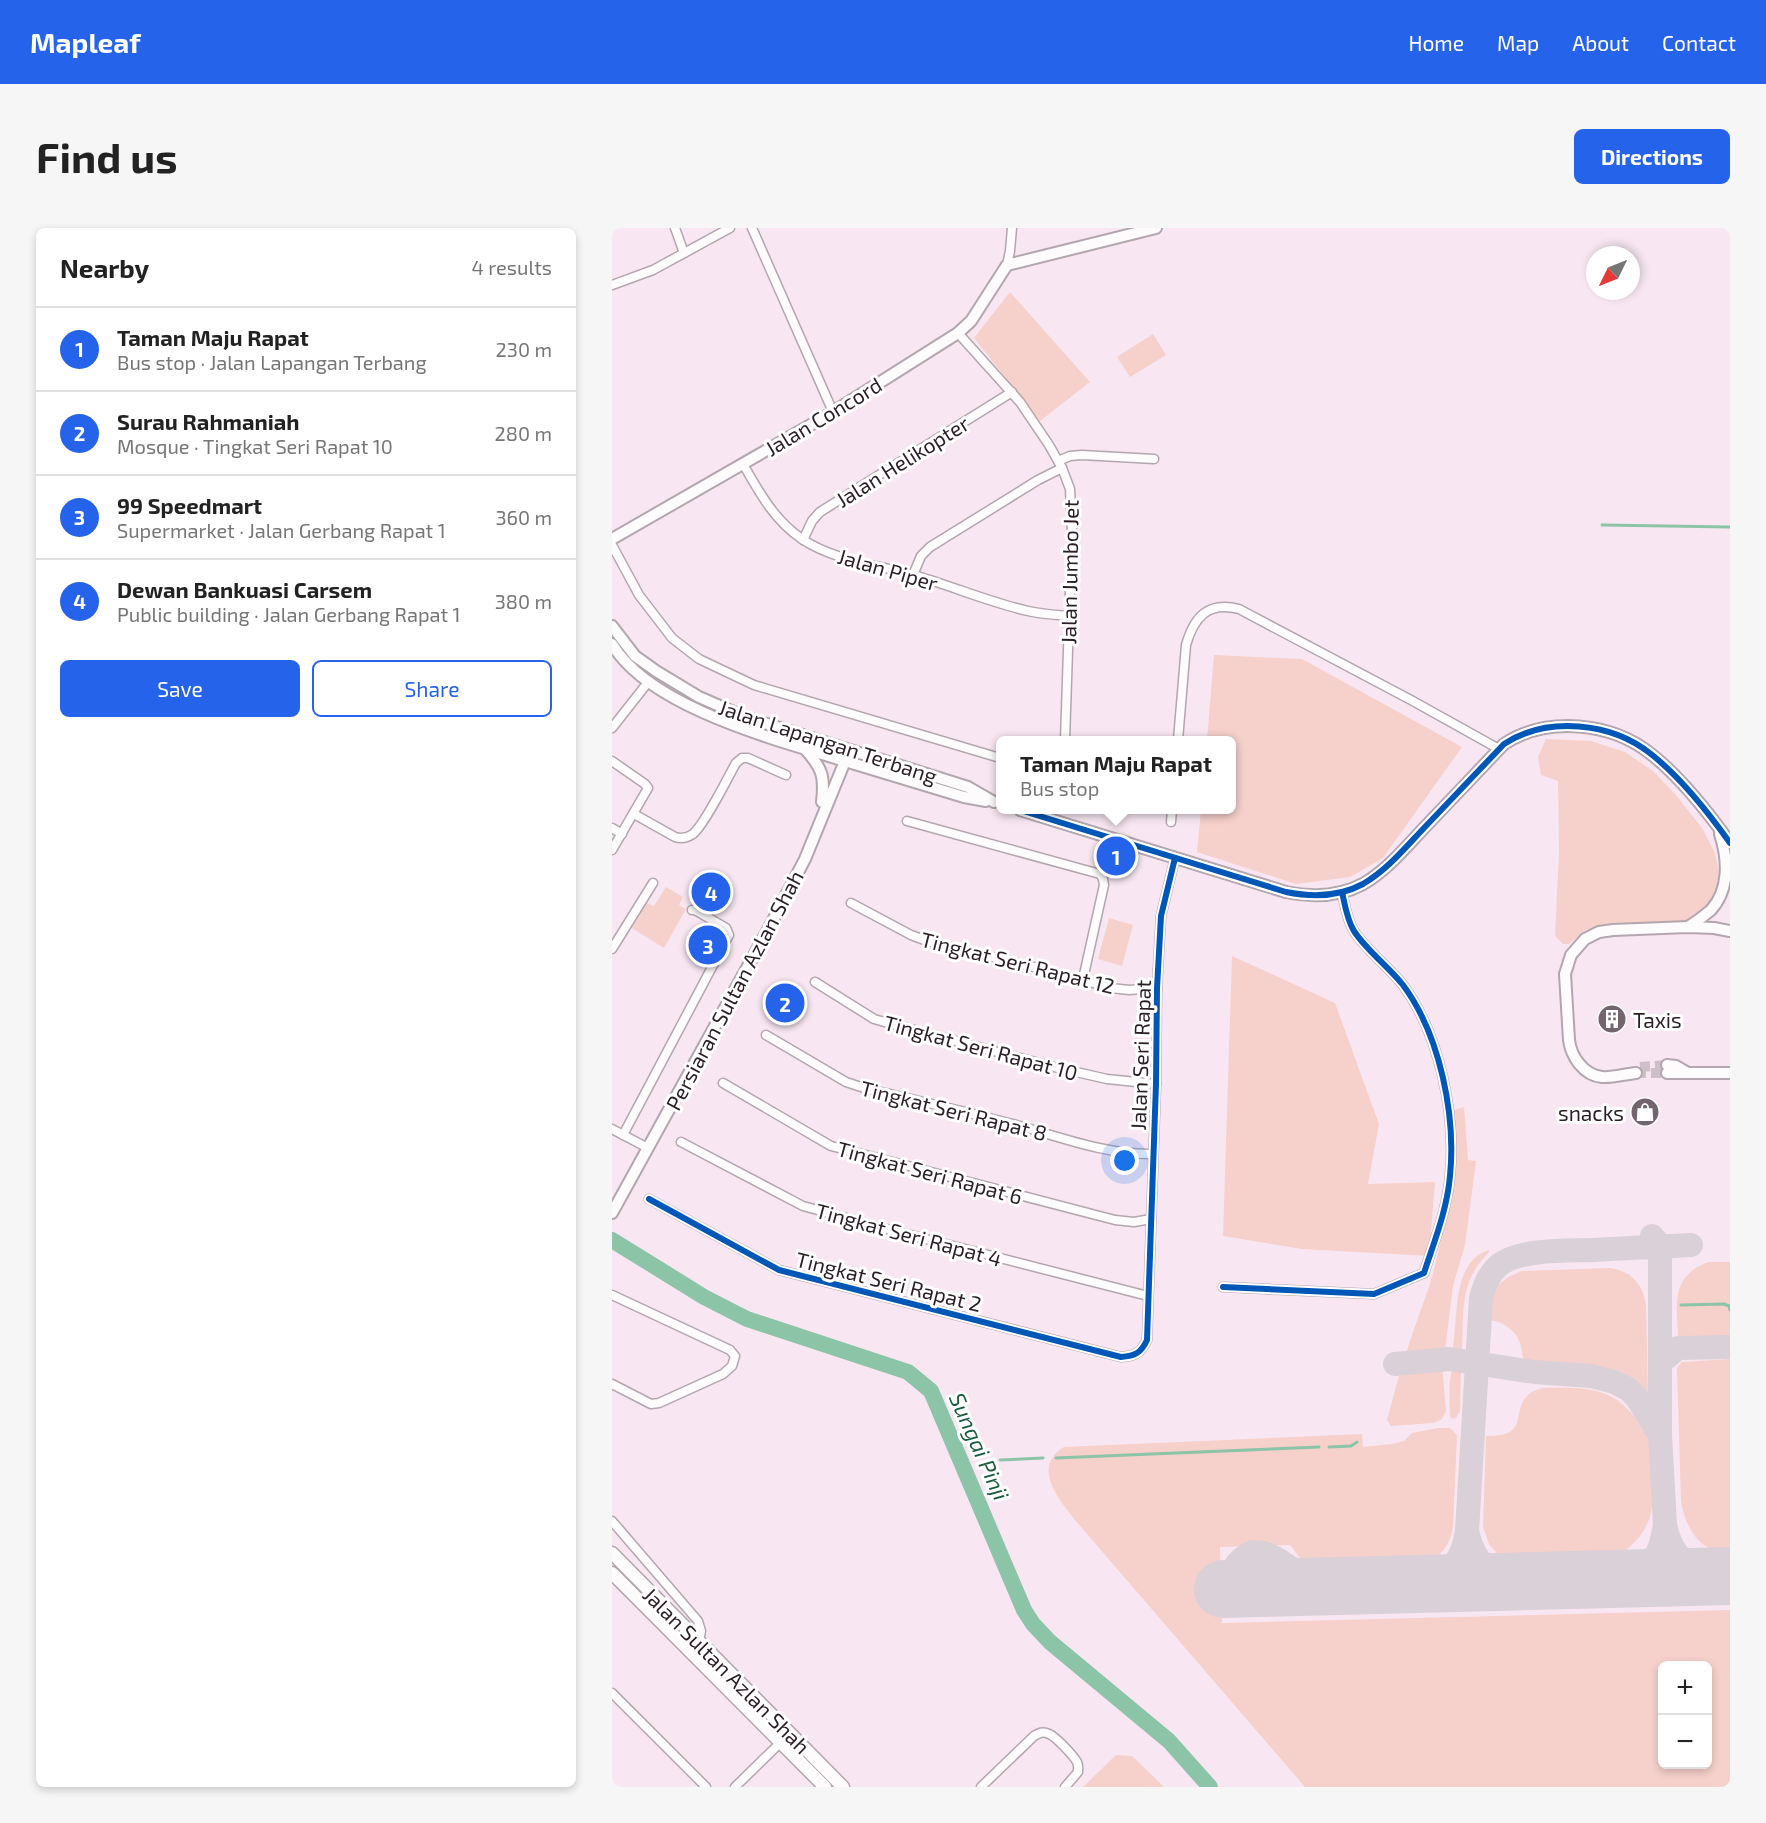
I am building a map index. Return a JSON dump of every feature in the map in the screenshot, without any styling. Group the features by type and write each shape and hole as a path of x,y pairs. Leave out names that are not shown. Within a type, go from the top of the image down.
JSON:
{"main road":[{"name":"Jalan Sultan Azlan Shah","path":"612,1553 843,1787"},
{"name":"Jalan Sultan Azlan Shah","path":"612,1573 825,1787"}],"street":[{"path":"675,228 684,253"},
{"path":"612,285 653,270 730,228"},
{"path":"752,228 832,411"},
{"path":"1012,228 1007,265 1156,228"},
{"name":"Jalan Concord","path":"612,539 743,464 958,333 971,321 1007,265"},
{"name":"Jalan Jumbo Jet","path":"958,333 1028,413 1060,464 1070,489 1065,736"},
{"name":"Jalan Helikopter","path":"803,540 812,521 820,512 1012,392"},
{"path":"913,575 921,556 930,547 1038,480 1070,456 1154,459"},
{"name":"Jalan Piper","path":"743,464 769,507 790,530 803,540 832,554 913,575 1029,611 1069,616"},
{"path":"612,545 639,595 672,638 699,659 754,685 996,757"},
{"path":"1178,736 1186,645 1190,630 1198,617 1212,608 1228,606 1239,609 1499,749"},
{"name":"Jalan Lapangan Terbang","path":"612,626 635,656 699,697 745,717 968,787 996,802"},
{"name":"Jalan Lapangan Terbang","path":"612,644 628,664 649,681 691,707 759,734 964,797 996,803"},
{"path":"635,656 646,669 649,681"},
{"path":"612,728 628,711 649,681 657,679 673,682"},
{"path":"1047,814 1175,858 1286,892 1302,895 1342,892 1362,884 1392,862 1499,749 1521,735 1561,725 1618,735 1651,753 1689,791 1730,843"},
{"path":"777,727 842,758 859,757 933,776"},
{"path":"805,748 820,767 824,782 822,802"},
{"path":"634,813 680,839 700,827 736,763 742,758 748,758 786,775"},
{"name":"Persiaran Sultan Azlan Shah","path":"646,1146 805,859 834,786 842,758"},
{"name":"Persiaran Sultan Azlan Shah","path":"613,1207 801,857 842,758"},
{"path":"612,761 648,788 612,850"},
{"path":"834,786 842,774 848,770 860,768 875,770"},
{"path":"1171,822 1172,814"},
{"path":"907,821 1100,874 1104,885 1083,979"},
{"path":"1688,927 1711,910 1725,889 1727,855 1717,825"},
{"path":"612,828 622,834"},
{"name":"Jalan Seri Rapat","path":"1134,1356 1142,1350 1147,1340 1161,916 1175,858"},
{"path":"612,949 653,883"},
{"path":"1223,1287 1374,1294 1424,1273 1445,1209 1450,1177 1452,1138 1442,1073 1419,1008 1402,984 1353,929 1342,892"},
{"name":"Tingkat Seri Rapat 12","path":"851,903 918,939 1083,979 1111,988 1129,990 1157,988"},
{"path":"622,1135 729,935 726,928 692,910"},
{"path":"1632,1071 1602,1077 1592,1074 1583,1068 1572,1053 1569,1040 1565,974 1571,955 1585,939 1599,932 1688,927 1730,931"},
{"name":"Tingkat Seri Rapat 10","path":"815,982 874,1018 888,1023 1096,1077 1156,1084"},
{"name":"Tingkat Seri Rapat 8","path":"766,1035 846,1082 864,1088 982,1116 1108,1150 1132,1154 1154,1154"},
{"path":"1667,1069 1691,1074 1730,1073"},
{"name":"Tingkat Seri Rapat 6","path":"723,1083 831,1146 1115,1220 1134,1222 1151,1219"},
{"path":"612,1130 646,1146"},
{"name":"Tingkat Seri Rapat 4","path":"681,1142 803,1206 1148,1296"},
{"name":"Tingkat Seri Rapat 2","path":"649,1198 779,1269 1121,1358 1134,1356"},
{"path":"612,1294 730,1350 735,1356 732,1366 723,1374 669,1400 651,1404 612,1384"},
{"path":"612,1521 698,1621 702,1631 699,1641"},
{"path":"612,1693 706,1787"},
{"path":"987,1785 1040,1732 1053,1736 1078,1765 1078,1772 1065,1787"},
{"path":"735,1787 780,1743"}],"shaded area":[{"path":"1010,292 1090,382 1040,421 974,338"},
{"path":"1153,334 1166,355 1130,377 1117,357"},
{"path":"1214,655 1302,659 1462,747 1383,858 1350,877 1296,884 1197,852 1201,814 1236,814 1236,736 1207,736"},
{"path":"1546,739 1591,741 1625,752 1653,771 1675,794 1702,828 1715,853 1720,876 1716,895 1701,913 1681,923 1610,925 1585,930 1569,944 1563,944 1555,936 1559,853 1558,781 1541,775 1538,757"},
{"path":"666,887 683,897 679,905 686,909 664,948 632,928 647,903 654,906"},
{"path":"1109,918 1133,925 1122,966 1098,959"},
{"path":"1232,956 1335,1003 1379,1124 1368,1184 1435,1182 1429,1256 1302,1249 1223,1236"},
{"path":"1464,1107 1468,1160 1476,1161 1465,1245 1453,1286 1445,1350 1441,1354 1405,1357 1429,1287 1445,1221 1453,1155 1454,1110"},
{"path":"1489,1250 1472,1274 1465,1297 1462,1349 1455,1350 1453,1348 1457,1306 1463,1278 1468,1266 1477,1256"},
{"path":"1708,1262 1730,1262 1730,1342 1688,1343 1678,1337 1678,1292 1687,1275"},
{"path":"1610,1268 1630,1275 1642,1290 1646,1304 1648,1396 1638,1386 1604,1369 1531,1368 1524,1359 1515,1334 1504,1325 1490,1320 1491,1302 1496,1289 1505,1279 1522,1271"},
{"path":"1730,1359 1730,1549 1715,1550 1701,1543 1691,1531 1682,1508 1677,1368 1682,1362"},
{"path":"1461,1364 1460,1411 1456,1418 1452,1419 1449,1389 1451,1376 1455,1365"},
{"path":"1442,1365 1446,1411 1442,1419 1433,1423 1391,1426 1387,1420 1400,1372 1417,1367"},
{"path":"1542,1388 1584,1389 1604,1393 1626,1407 1645,1431 1650,1448 1653,1497 1651,1513 1642,1532 1623,1552 1499,1556 1489,1544 1483,1527 1486,1436 1500,1435 1515,1428 1523,1401 1530,1393"},
{"path":"1438,1428 1450,1428 1457,1435 1453,1526 1451,1536 1439,1555 1435,1558 1301,1559 1290,1545 1220,1547 1222,1623 1730,1610 1730,1787 1305,1787 1075,1520 1056,1493 1049,1474 1054,1455 1064,1447 1362,1434 1363,1447 1404,1441 1412,1433"},
{"path":"1116,1755 1132,1756 1164,1787 1083,1787"}],"waterway":[{"path":"1602,525 1730,527"},
{"name":"Sungai Pinji","path":"612,1240 704,1297 747,1319 908,1372 931,1391 1024,1610 1033,1624 1050,1642 1169,1741 1210,1787"},
{"path":"1681,1305 1724,1304 1729,1306 1730,1310"},
{"path":"1329,1447 1351,1446 1357,1442"},
{"path":"1056,1458 1319,1447"},
{"path":"1000,1460 1043,1458"}],"taxiway":[{"path":"1619,1578 1640,1569 1657,1554 1665,1525 1660,1435 1660,1252 1658,1243 1652,1236"},
{"path":"1418,1584 1446,1572 1457,1560 1465,1542 1481,1298 1494,1270 1511,1258 1534,1253 1691,1245"},
{"path":"1661,1362 1678,1348 1730,1347"},
{"path":"1395,1364 1449,1359 1534,1372 1591,1376 1614,1382 1628,1389 1637,1398 1660,1435"},
{"path":"1665,1525 1674,1549 1687,1563 1730,1575"},
{"path":"1467,1531 1471,1546 1483,1566 1503,1578 1527,1581"},
{"path":"1253,1552 1266,1554 1306,1575 1343,1586 1293,1595 1261,1604 1245,1602 1234,1591 1232,1578 1237,1563 1253,1552"}],"runway":[{"path":"1223,1589 1730,1576"}],"tunnel":[{"path":"1640,1067 1667,1065"},
{"path":"1636,1073 1667,1073"}],"cycle path":[{"path":"1033,814 1286,892 1305,895 1335,894 1363,884 1388,865 1504,744 1539,729 1579,726 1617,735 1651,754 1693,796 1730,843"},
{"path":"649,1199 779,1270 1121,1357 1137,1353 1147,1340 1161,916 1175,858"},
{"path":"1223,1287 1374,1294 1424,1273 1440,1226 1450,1176 1451,1152 1448,1102 1436,1051 1427,1027 1403,985 1354,931 1342,892"}],"place":[{"name":"Taman Maju Rapat","path":"1116,856"},
{"name":"Dewan Bankuasi Carsem","path":"711,892"},
{"name":"99 Speedmart","path":"708,945"},
{"name":"Surau Rahmaniah","path":"785,1003"},
{"name":"Taxis","path":"1612,1019"},
{"name":"snacks","path":"1645,1112"}]}
